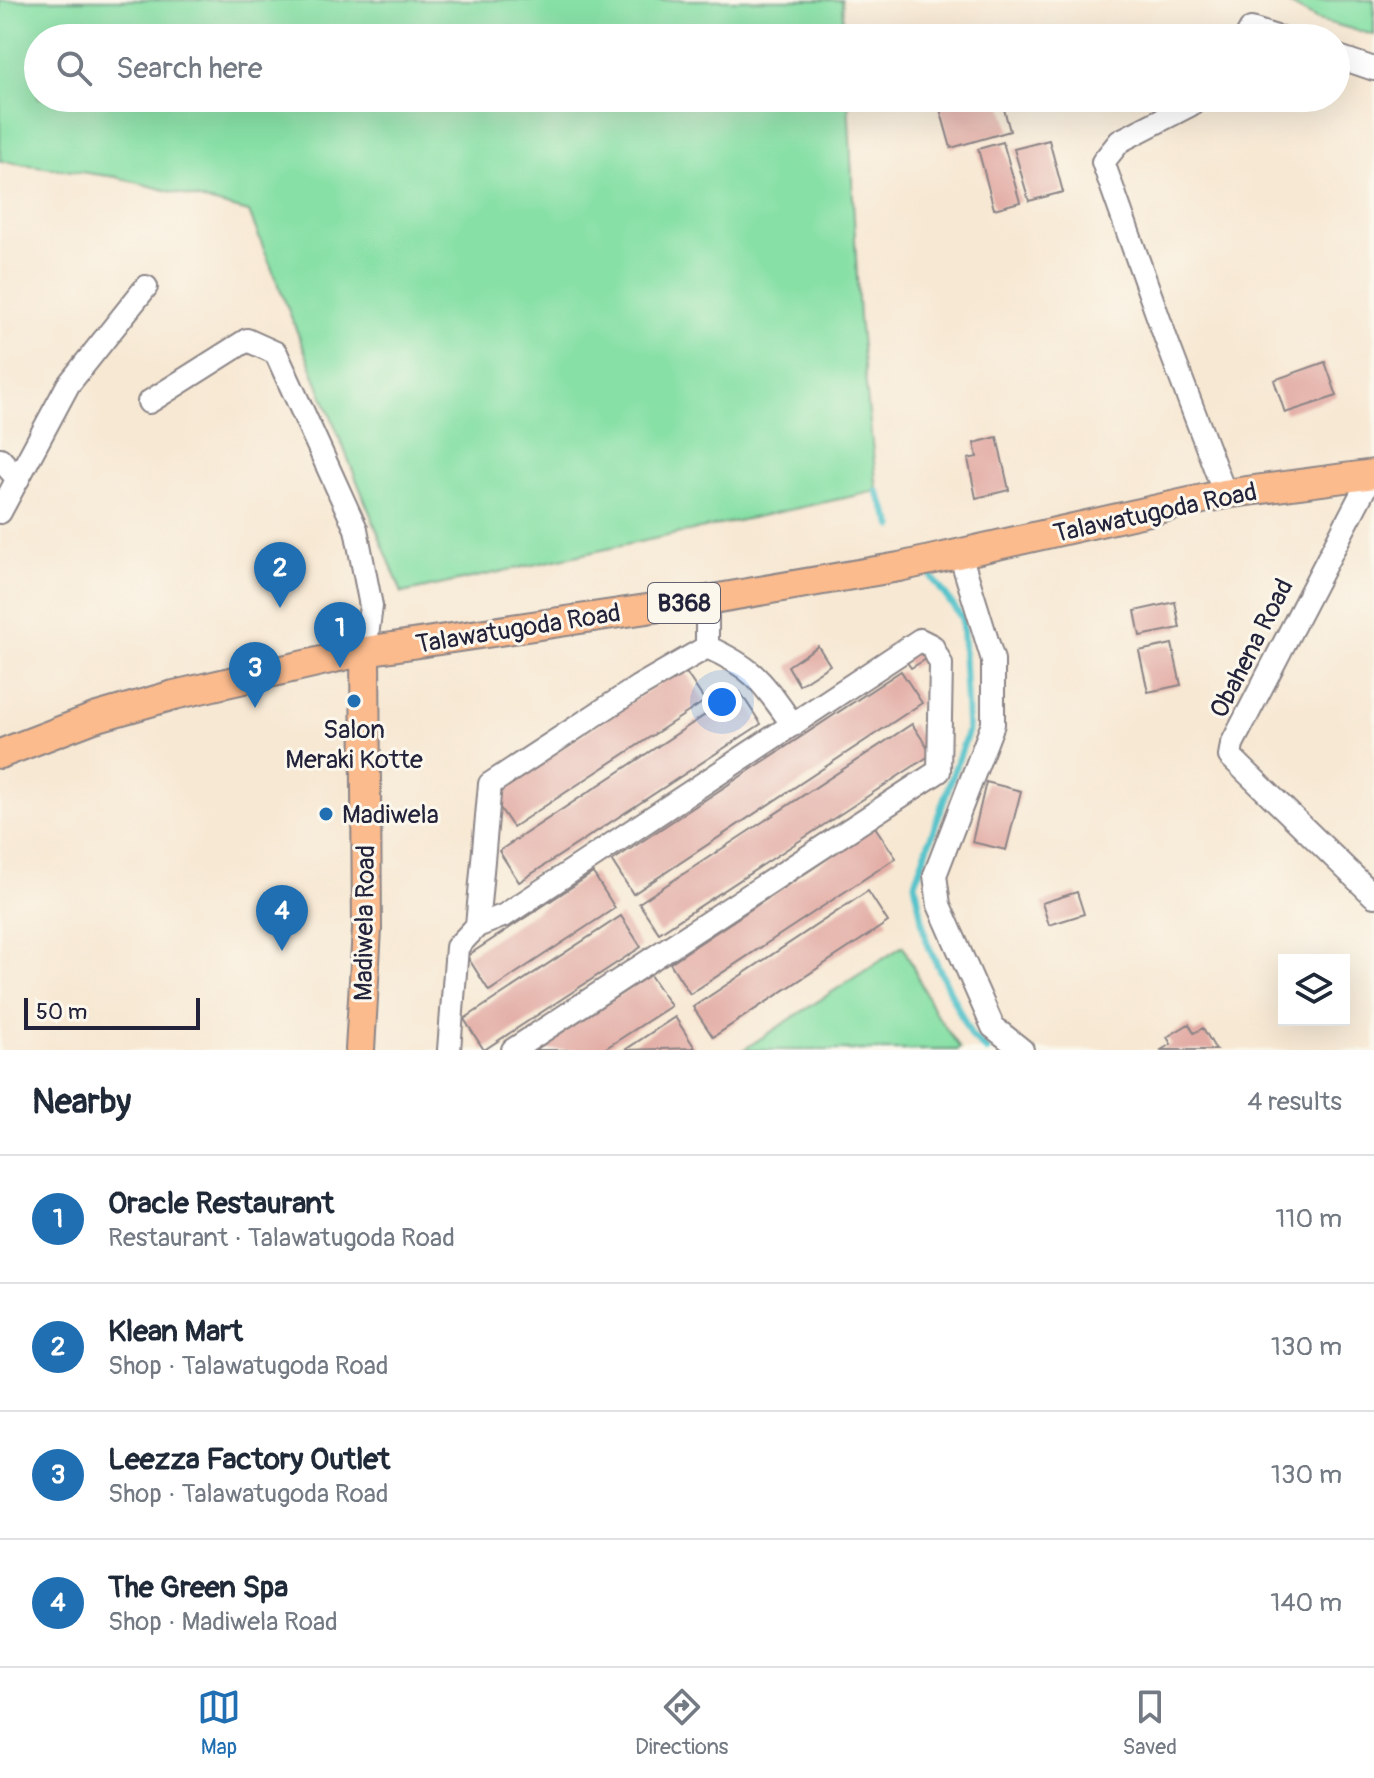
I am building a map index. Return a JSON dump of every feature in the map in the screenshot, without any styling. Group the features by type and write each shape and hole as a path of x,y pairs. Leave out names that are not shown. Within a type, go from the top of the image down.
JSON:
{"main road":[{"name":"Talawatugoda Road","path":"0,754 94,718 174,695 365,651 707,600 960,554 1225,494 1373,474"},
{"name":"Madiwela Road","path":"360,1050 367,929 365,651"}],"street":[{"path":"1350,61 1374,69"},
{"path":"1176,112 1120,141 1103,162 1225,494"},
{"path":"0,512 68,385 146,287"},
{"path":"149,402 247,340 276,353 356,529 371,606 365,651"},
{"path":"0,459 18,479"},
{"name":"Obahena Road","path":"1373,474 1232,744 1230,756 1374,896"},
{"path":"960,554 993,660 993,724 935,875 939,905 993,1027 1022,1050"},
{"path":"707,600 707,647"},
{"path":"449,1050 457,947 477,926 505,915 920,640 932,646 941,664 939,771 513,1050"},
{"path":"707,647 737,661 759,677 793,725"},
{"path":"477,926 490,784 638,687 707,647"}],"green space":[{"path":"0,0 842,0 843,24 24,24 24,112 849,112 859,318 877,491 402,593 249,212 116,177 0,161"},
{"path":"1282,0 1374,0 1374,35 1350,29 1350,24 1318,20"},
{"path":"903,946 934,1011 960,1048 957,1050 743,1050"}],"building":[{"path":"941,112 1005,112 1010,131 951,148"},
{"path":"1049,140 1063,192 1029,201 1014,149"},
{"path":"1003,142 1020,202 994,209 978,149"},
{"path":"1325,362 1337,396 1285,413 1274,380"},
{"path":"997,437 1009,490 976,498 968,459 977,457 974,443"},
{"path":"1175,602 1180,628 1140,636 1135,611"},
{"path":"919,644 928,658 911,668 902,655"},
{"path":"1172,644 1181,685 1148,692 1139,651"},
{"path":"818,646 830,665 799,685 788,666"},
{"path":"683,668 705,701 513,827 491,795"},
{"path":"901,671 922,703 633,894 612,861"},
{"path":"740,692 761,724 519,882 499,851"},
{"path":"912,724 932,754 659,933 639,903"},
{"path":"986,782 1021,791 1006,850 972,842"},
{"path":"875,827 896,858 690,994 670,963"},
{"path":"593,873 615,908 489,991 467,956"},
{"path":"868,891 888,922 713,1037 693,1007"},
{"path":"1077,892 1084,914 1049,925 1042,903"},
{"path":"621,916 641,947 484,1050 464,1019"},
{"path":"650,975 671,1006 603,1050 535,1050"},
{"path":"675,1017 695,1048 625,1050"},
{"path":"1189,1024 1194,1033 1203,1028 1216,1050 1161,1050 1171,1044 1167,1037"}],"waterway":[{"path":"877,491 893,526"},
{"path":"932,577 962,618 968,731 915,883 926,941 971,1036 987,1050"}],"place":[{"name":"Klean Mart","path":"280,608"},
{"name":"Oracle Restaurant","path":"340,668"},
{"name":"Salon Meraki Kotte","path":"354,701"},
{"name":"Leezza Factory Outlet","path":"255,708"},
{"name":"Madiwela","path":"326,814"},
{"name":"The Green Spa","path":"282,951"}]}
